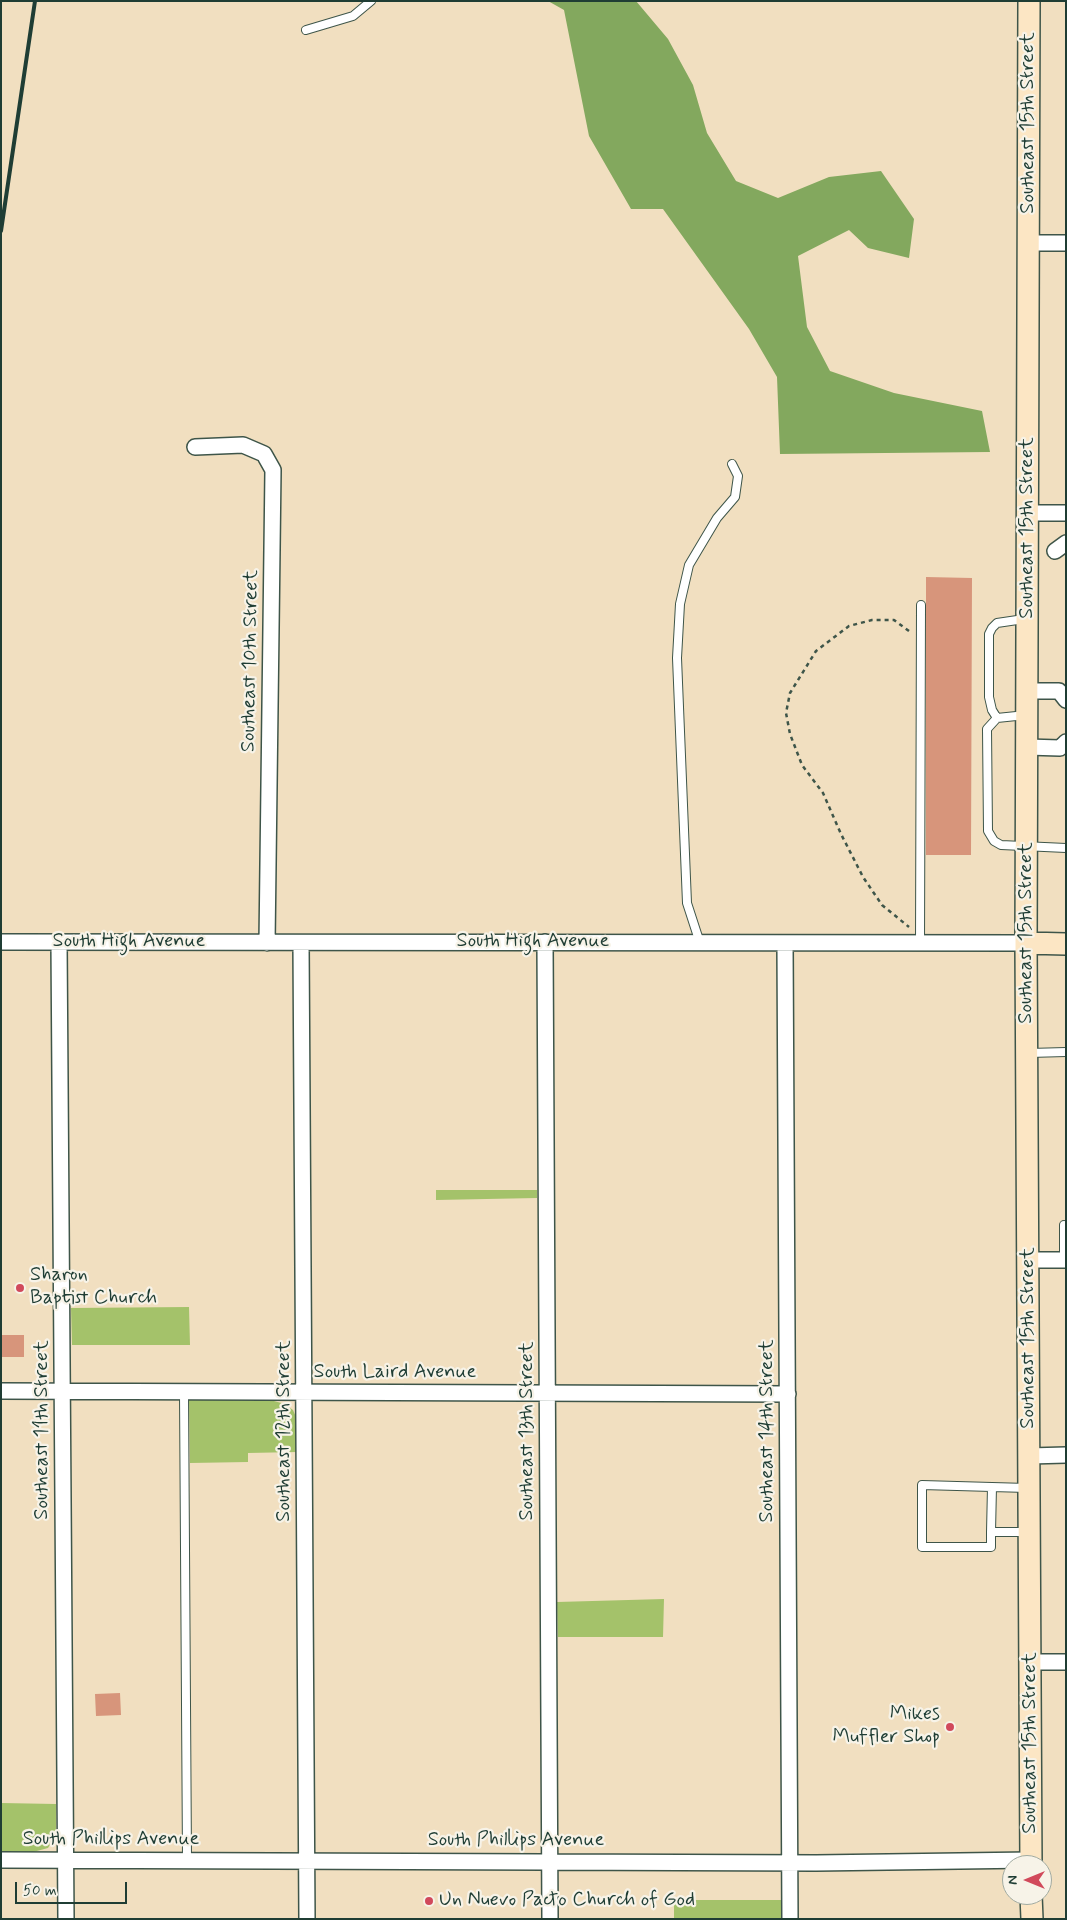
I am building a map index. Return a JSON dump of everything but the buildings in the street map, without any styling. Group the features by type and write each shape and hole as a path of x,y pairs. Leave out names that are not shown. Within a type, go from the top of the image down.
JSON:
{"main road":[{"name":"Southeast 15th Street","path":"1029,1 1026,943 1031,1855"},
{"name":"South High Avenue","path":"1026,943 1066,944"},
{"path":"1031,1905 1032,1919"}],"street":[{"path":"1028,243 1066,243"},
{"name":"Southeast 10th Street","path":"195,447 243,445 264,454 273,470 266,943"},
{"path":"1028,513 1066,512"},
{"path":"1027,691 1059,691 1066,700"},
{"path":"1027,747 1060,748 1066,742"},
{"name":"South High Avenue","path":"1,942 785,943 920,938 1026,943"},
{"name":"Southeast 11th Street","path":"59,942 66,1919"},
{"name":"Southeast 13th Street","path":"545,942 550,1919"},
{"name":"Southeast 12th Street","path":"301,943 308,1919"},
{"name":"Southeast 14th Street","path":"785,943 790,1919"},
{"path":"1028,1260 1065,1260"},
{"name":"South Laird Avenue","path":"1,1391 788,1394"},
{"path":"1029,1456 1066,1455"},
{"path":"1031,1662 1066,1662"},
{"name":"South Phillips Avenue","path":"1,1860 1002,1862"}],"lane":[{"path":"306,30 353,16 371,1"},
{"path":"700,943 687,903 684,855 677,658 680,604 689,565 717,518 735,497 738,476 732,464"},
{"path":"920,938 921,605"},
{"path":"997,718 992,710 989,697 990,634 992,628 997,623 1027,619"},
{"path":"1027,714 997,718 988,729 988,831 994,841 1001,845 1066,848"},
{"path":"1027,1053 1066,1052"},
{"path":"1064,1225 1065,1260"},
{"path":"184,1393 187,1860"},
{"path":"992,1487 992,1547 922,1547 922,1485 1029,1488"},
{"path":"992,1532 1030,1532"}],"path":[{"path":"912,633 894,620 872,620 850,626 816,651 790,694 786,713 790,734 802,765 823,793 840,834 863,877 882,905 920,938"}],"green space":[{"path":"548,1 636,1 668,39 693,85 707,133 736,181 778,198 829,177 881,171 914,219 909,258 868,248 849,230 798,256 807,327 830,371 894,393 982,411 990,452 780,454 777,377 749,329 663,209 631,209 589,136 564,10"},
{"path":"436,1190 537,1190 537,1198 436,1200"},
{"path":"189,1307 190,1345 72,1345 71,1308"},
{"path":"189,1399 274,1401 285,1404 293,1410 296,1417 297,1452 248,1453 248,1462 190,1463"},
{"path":"664,1599 663,1637 558,1637 557,1602"},
{"path":"1,1803 56,1804 56,1835 48,1848 33,1852 1,1853"},
{"path":"674,1900 782,1900 782,1919 674,1919"}],"railway":[{"path":"1,231 35,1"}],"place":[{"name":"Sharon Baptist Church","path":"20,1288"},
{"name":"Mikes Muffler Shop","path":"950,1727"},
{"name":"Un Nuevo Pacto Church of God","path":"429,1901"}]}
